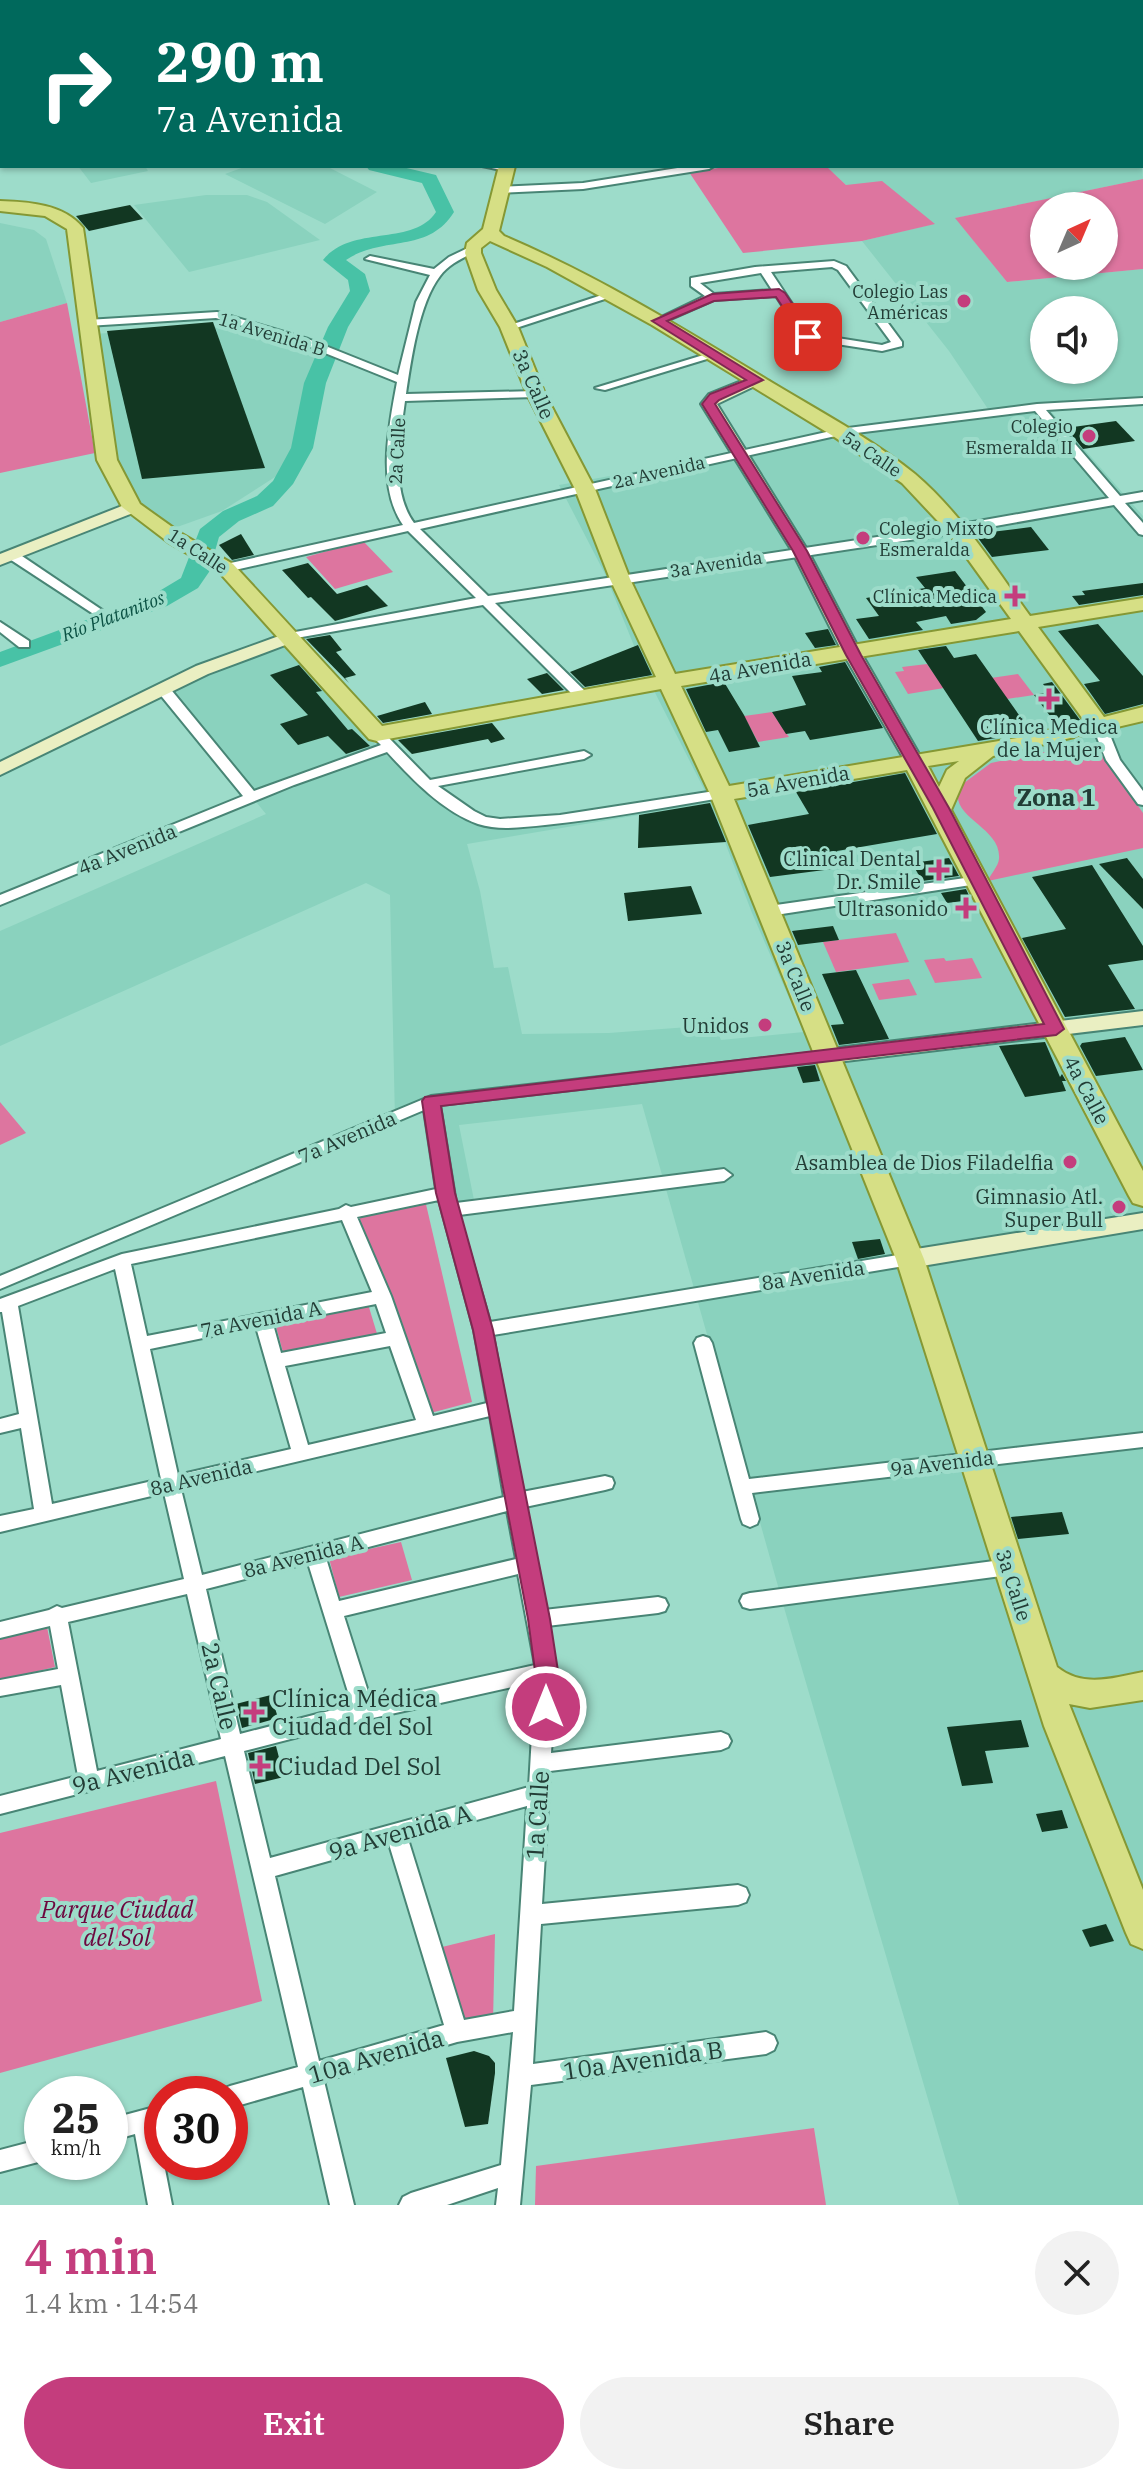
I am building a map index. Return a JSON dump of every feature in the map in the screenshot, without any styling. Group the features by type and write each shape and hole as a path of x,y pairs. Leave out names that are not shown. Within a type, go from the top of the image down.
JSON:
{"highway":[{"path":"531,0 539,0"}],"main road":[{"path":"485,241 507,168"},
{"path":"0,206 60,216 75,228 73,234 42,219 0,214"},
{"name":"1a Calle","path":"73,234 78,245 107,460 132,507 175,538 226,568 383,740"},
{"name":"5a Calle","path":"485,241 553,263 612,295 840,432 909,479 956,529 1099,725"},
{"name":"3a Calle","path":"485,241 487,290 509,327 536,394 585,489 620,579 721,794 910,1259 1060,1726 1143,1933"},
{"name":"4a Calle","path":"756,380 714,397 708,403 800,551 851,651 941,808 1143,1196"},
{"path":"6,558 132,507"},
{"name":"4a Avenida","path":"383,740 582,696 1143,604"},
{"path":"0,769 202,670 290,637"},
{"name":"5a Avenida","path":"721,794 989,750 1143,714"},
{"path":"941,808 955,775 989,750"},
{"name":"7a Avenida","path":"829,1056 1143,1018"},
{"name":"8a Avenida","path":"910,1259 1143,1221"},
{"path":"1043,1674 1054,1686 1080,1695 1143,1686"},
{"path":"1060,1726 1070,1703 1080,1695"}],"street":[{"path":"500,190 583,186 659,170 684,168"},
{"path":"370,259 436,273 446,262 485,241"},
{"path":"712,297 695,284 697,279 759,270 834,264 842,268 898,342 897,346 886,349 806,335 779,293 759,270"},
{"name":"2a Calle","path":"436,273 429,283 417,321 400,398 393,483 396,505 411,527 483,601 582,696"},
{"path":"658,321 712,297 779,293"},
{"path":"509,327 612,295"},
{"name":"1a Avenida B","path":"87,323 217,315 319,347 403,381"},
{"path":"601,388 714,355"},
{"path":"400,398 536,394"},
{"name":"2a Avenida","path":"226,568 840,432 1037,407 1143,401"},
{"path":"1037,407 1143,531"},
{"name":"3a Avenida","path":"290,637 483,601 956,529 1143,496"},
{"path":"6,558 96,610"},
{"path":"0,626 24,644"},
{"path":"163,689 252,798"},
{"name":"5a Calle","path":"1099,725 1113,760 1143,801"},
{"name":"1a Calle","path":"383,740 453,805"},
{"name":"4a Avenida","path":"0,900 252,798 383,740"},
{"path":"429,784 584,755"},
{"name":"5a Avenida","path":"453,805 486,822 530,822 721,794"},
{"path":"769,911 979,880"},
{"name":"7a Avenida","path":"0,1283 431,1101 829,1056"},
{"name":"1a Calle","path":"431,1101 447,1201 483,1330 539,1619 546,1671 521,2076 508,2205"},
{"path":"44,1514 4,1304 122,1260 346,1211 724,1175"},
{"path":"346,1211 382,1296 426,1423"},
{"name":"8a Avenida","path":"483,1330 910,1259"},
{"name":"2a Calle","path":"122,1260 171,1484 342,2205"},
{"name":"7a Avenida A","path":"140,1344 382,1296"},
{"path":"262,1318 302,1454"},
{"path":"275,1361 396,1338"},
{"path":"703,1343 750,1519"},
{"name":"8a Avenida","path":"0,1524 496,1408"},
{"path":"0,1426 28,1419"},
{"name":"9a Avenida","path":"741,1487 1143,1440"},
{"name":"8a Avenida A","path":"0,1630 57,1614 196,1584 516,1501 605,1483"},
{"path":"315,1553 364,1711"},
{"path":"334,1610 527,1564"},
{"path":"750,1601 1009,1567"},
{"path":"539,1619 658,1605"},
{"path":"57,1614 89,1782"},
{"name":"9a Avenida","path":"0,1805 364,1711 546,1671"},
{"path":"0,1688 68,1675"},
{"path":"540,1763 721,1741"},
{"name":"9a Avenida A","path":"263,1870 537,1794"},
{"path":"396,1834 457,2032"},
{"path":"531,1915 738,1895"},
{"name":"10a Avenida","path":"248,2092 457,2032 524,2020"},
{"name":"10a Avenida B","path":"521,2076 766,2043"},
{"path":"0,2161 24,2155"},
{"path":"411,2205 510,2173"},
{"path":"158,2180 160,2205"}],"shaded area":[{"path":"80,168 146,168 148,171 91,183"},
{"path":"242,168 330,168 377,192 325,224 225,174"},
{"path":"828,168 1142,168 1143,179 1081,192 1030,192 1030,203 956,218 1007,282 1118,280 1118,271 1143,269 1143,398 1090,398 988,409 949,351 862,241 933,224 846,185"},
{"path":"206,195 247,195 267,202 320,240 189,272 134,205"},
{"path":"0,223 34,230 46,239 67,303 0,322"},
{"path":"211,326 264,337 327,357 317,425 286,470 222,511 163,532 138,514 115,459 94,334"},
{"path":"1048,408 1143,516 1143,2205 959,2205 785,1611 642,1104 459,1125 474,1200 445,1206 429,1105 395,1120 390,895 366,883 0,1046 0,931 266,814 158,683 280,643 276,636 281,634 377,746 453,811 507,826 708,797 645,673 605,574 559,485 847,434","holes":["710,803 752,913 804,1032 721,1040 715,1025 609,1033 522,1034 508,967 494,968 480,891 467,844"]}],"green space":[{"path":"718,168 828,168 846,185 882,181 935,224 862,241 743,253 689,172"},
{"path":"1143,179 1143,269 1118,271 1118,192 1080,192"},
{"path":"1030,202 1030,280 1007,282 955,218"},
{"path":"67,303 95,453 0,473 0,322"},
{"path":"363,541 393,572 335,589 306,557"},
{"path":"927,664 944,688 908,694 895,672 904,671 902,667"},
{"path":"1018,674 1034,695 1007,699 991,678"},
{"path":"772,712 789,737 758,742 744,716"},
{"path":"1082,744 1093,745 1101,752 1143,813 1143,848 988,881 999,859 998,848 961,806 958,797 960,786 991,763"},
{"path":"896,933 909,962 836,972 823,942"},
{"path":"944,958 946,961 972,958 982,978 935,983 924,960"},
{"path":"909,979 917,995 879,1000 872,984"},
{"path":"0,1102 26,1133 0,1145"},
{"path":"425,1200 472,1402 423,1415 358,1214"},
{"path":"368,1304 378,1337 284,1356 275,1323"},
{"path":"401,1542 412,1580 339,1597 329,1558"},
{"path":"46,1622 55,1667 0,1680 0,1633"},
{"name":"Parque Ciudad del Sol","path":"216,1781 262,2001 0,2073 0,1833"},
{"path":"495,1934 493,2021 459,2029 434,1949"},
{"path":"814,2128 826,2205 535,2205 536,2166"}],"building":[{"path":"130,205 143,219 89,231 76,216"},
{"path":"213,322 265,468 142,479 107,331"},
{"name":"Colegio Esmeralda II","path":"1116,421 1135,441 1083,449 1066,428"},
{"path":"1031,527 1049,550 992,557 975,534"},
{"path":"241,534 254,555 232,560 219,545"},
{"path":"308,563 337,594 367,585 388,606 335,621 282,570"},
{"path":"955,571 986,612 976,620 951,624 946,616 916,622 923,630 869,639 856,619 879,616 866,598 925,588 916,577"},
{"path":"1143,583 1143,595 1079,605 1072,596 1085,595 1082,591"},
{"path":"1098,624 1143,676 1143,704 1105,714 1084,684 1100,681 1058,631"},
{"path":"828,629 836,645 815,648 805,633"},
{"path":"330,635 342,650 336,652 356,675 345,678 349,683 306,639"},
{"path":"638,645 652,675 585,687 570,672"},
{"path":"946,646 954,658 976,654 1031,732 978,741 918,650"},
{"path":"845,662 883,728 810,740 805,731 786,734 772,712 806,705 792,676 822,672 819,667"},
{"path":"299,665 322,691 316,692 348,730 352,729 370,746 346,754 328,736 298,745 280,724 308,715 270,675"},
{"path":"547,673 564,690 542,694 527,679"},
{"path":"724,682 760,747 729,752 718,730 706,732 686,689"},
{"path":"1052,682 1080,720 1057,725 1034,695 1049,692 1043,684"},
{"path":"425,702 432,714 383,723 377,716"},
{"path":"492,723 505,739 491,743 488,739 412,754 398,740"},
{"path":"905,773 937,834 837,851 840,868 770,877 748,825 809,814 796,792"},
{"path":"710,803 726,842 638,848 639,815"},
{"name":"Clinical Dental Dr. Smile","path":"949,858 959,876 922,881 912,863"},
{"path":"1127,858 1143,879 1143,909 1099,864"},
{"path":"1092,865 1143,946 1143,960 1108,965 1135,1009 1065,1017 1022,938 1066,929 1032,877"},
{"path":"691,886 702,914 628,921 624,893"},
{"path":"966,889 971,900 947,903 941,893"},
{"path":"833,926 839,940 798,945 792,931"},
{"path":"856,970 889,1039 839,1045 831,1025 844,1024 822,974"},
{"path":"1125,1037 1143,1070 1096,1076 1080,1046 1082,1043"},
{"path":"1045,1042 1060,1077 1062,1074 1066,1081 1062,1081 1066,1091 1025,1097 999,1046"},
{"path":"815,1065 820,1081 803,1083 797,1067"},
{"path":"880,1239 885,1254 858,1259 852,1242"},
{"path":"1062,1512 1069,1534 1018,1539 1011,1517"},
{"name":"Clínica Médica Ciudad del Sol","path":"271,1695 278,1718 242,1728 236,1704"},
{"path":"1021,1720 1029,1747 985,1751 993,1783 962,1786 947,1727"},
{"name":"Ciudad Del Sol","path":"276,1746 284,1777 255,1784 248,1753"},
{"path":"1062,1810 1068,1828 1042,1832 1036,1814"},
{"path":"1106,1924 1114,1941 1090,1947 1082,1930"},
{"path":"474,2051 489,2056 495,2063 495,2073 488,2124 465,2127 446,2058"}],"waterway":[{"name":"Río Platanitos","path":"0,660 159,601 190,583 197,572 208,534 231,516 265,501 282,484 302,448 315,383 338,327 360,291 358,278 333,260 367,242 423,232 432,228 445,212 429,179 383,168"}],"place":[{"name":"Colegio Las Américas","path":"964,301"},
{"name":"Colegio Esmeralda II","path":"1089,436"},
{"name":"Colegio Mixto Esmeralda","path":"863,538"},
{"name":"Clínica Medica","path":"1015,596"},
{"name":"Clínica Medica de la Mujer","path":"1049,699"},
{"name":"Clinical Dental Dr. Smile","path":"939,870"},
{"name":"Ultrasonido","path":"966,908"},
{"name":"Unidos","path":"765,1025"},
{"name":"Asamblea de Dios Filadelfia","path":"1070,1162"},
{"name":"Gimnasio Atl. Super Bull","path":"1119,1207"},
{"name":"Clínica Médica Ciudad del Sol","path":"254,1712"},
{"name":"Ciudad Del Sol","path":"260,1766"}],"district":[{"name":"Zona 1","path":"1056,797"}],"route":[{"path":"546,1707 546,1671 539,1619 483,1330 445,1193 431,1101 1056,1029 941,808 853,655 800,551 709,404 714,397 756,380 658,321 712,297 721,299 779,293 808,337"}]}
